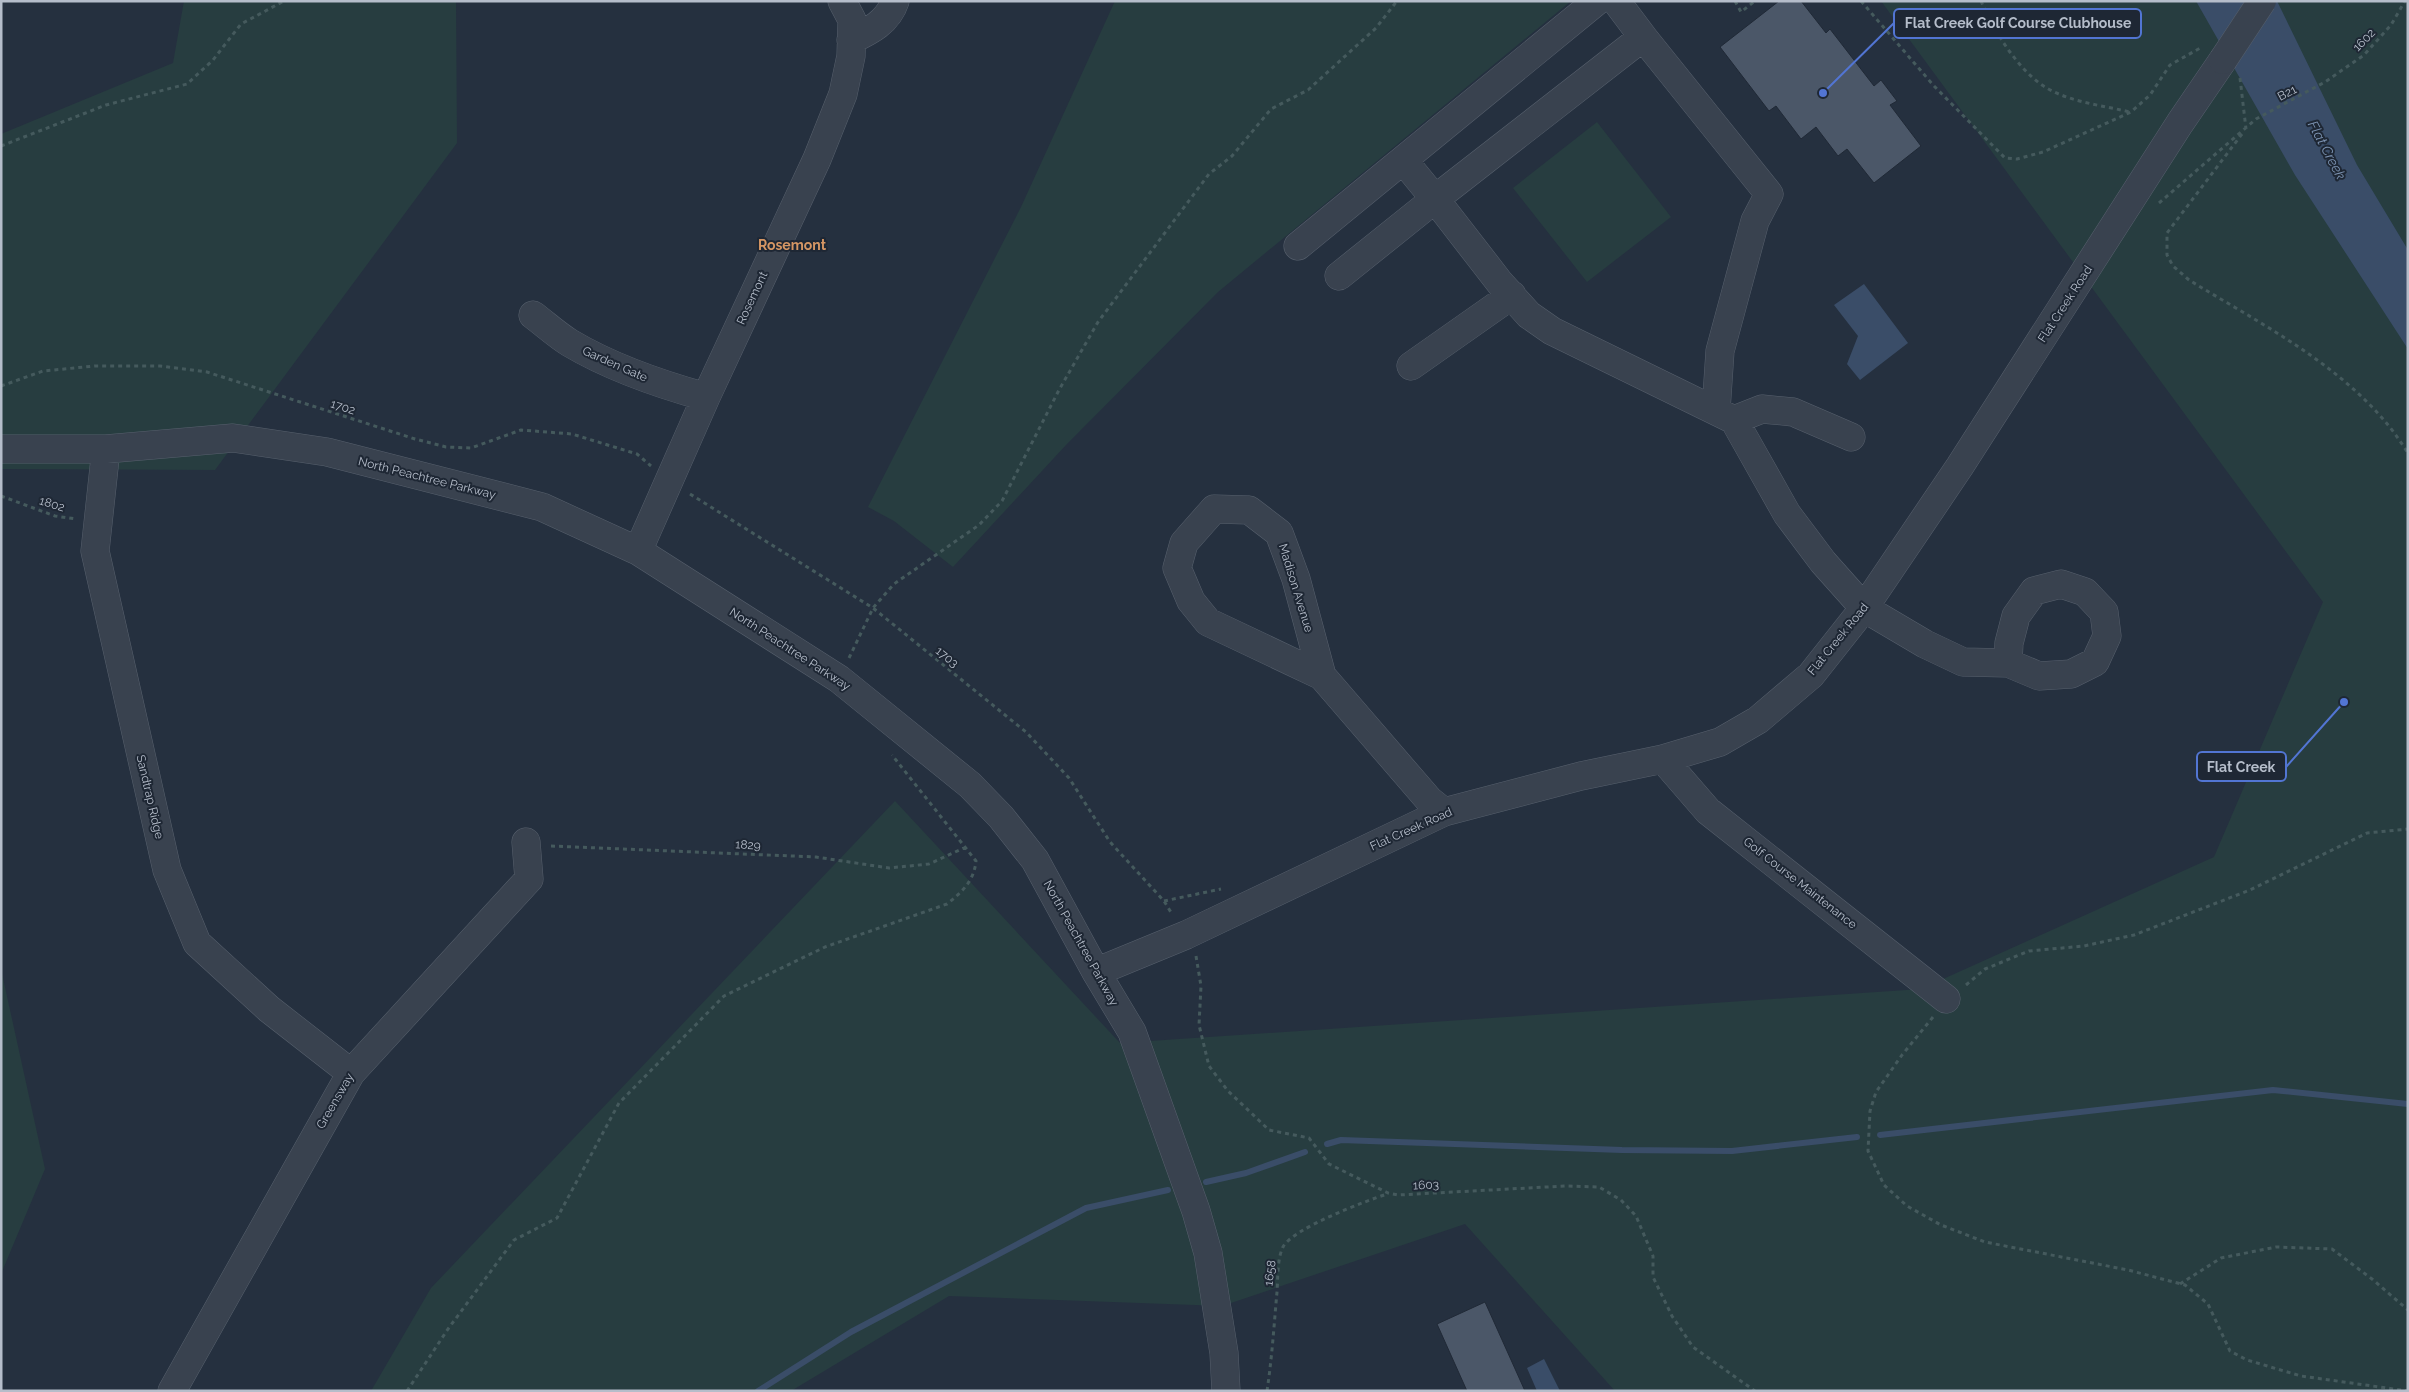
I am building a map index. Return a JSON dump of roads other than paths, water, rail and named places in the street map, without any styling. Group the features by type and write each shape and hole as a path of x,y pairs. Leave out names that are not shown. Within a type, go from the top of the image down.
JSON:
{"street":[{"name":"Rosemont","path":"638,551 706,396 820,151 843,94 851,56 852,20 842,1"},
{"path":"851,40 873,30 892,10 895,1"},
{"path":"1298,246 1598,1"},
{"path":"1616,1 1769,194 1755,221 1720,351 1725,416 1787,514 1823,562 1864,608 1924,644 1963,662 2008,663"},
{"name":"Flat Creek Road","path":"1096,972 1186,935 1444,812 1581,776 1663,759 1720,742 1758,720 1811,674 1864,608 1960,466 2180,123 2262,1"},
{"path":"1339,276 1643,37"},
{"path":"1403,160 1529,315 1552,331 1725,416 1762,408 1793,412 1851,438"},
{"path":"1412,366 1512,295"},
{"name":"Garden Gate","path":"532,315 568,342 614,366 659,384 706,396"},
{"name":"North Peachtree Parkway","path":"1,449 106,449 233,438 327,452 542,507 638,551 839,679 970,785 1001,816 1035,860 1096,972 1132,1032 1196,1211 1208,1253 1224,1353 1226,1391"},
{"name":"Sandtrap Ridge","path":"106,449 99,522 94,551 167,870 197,943 269,1009 351,1072"},
{"name":"Madison Avenue","path":"1322,676 1296,579 1279,533 1249,510 1214,509 1184,543 1177,568 1191,601 1208,622 1322,676 1429,800 1444,812"},
{"name":"Golf Course Maintenance","path":"1663,759 1708,811 1946,1002"},
{"name":"Greensway","path":"172,1391 351,1072 530,879 526,842"}],"water":[{"path":"2196,1 2277,1 2357,165 2408,250 2408,349 2295,175"},
{"path":"1864,284 1908,343 1860,380 1847,364 1858,336 1834,305"},
{"path":"1544,1359 1560,1391 1537,1391 1527,1368"}],"waterway":[{"path":"1880,1135 2273,1090 2408,1104"},
{"path":"1327,1144 1341,1140 1622,1150 1732,1151 1857,1137"},
{"path":"1206,1182 1246,1173 1305,1152"},
{"path":"758,1391 851,1332 1086,1208 1168,1190"}],"place":[{"name":"Flat Creek Golf Course Clubhouse","path":"1823,93"},
{"name":"Flat Creek","path":"2344,702"}],"district":[{"name":"Rosemont","path":"792,245"}]}
